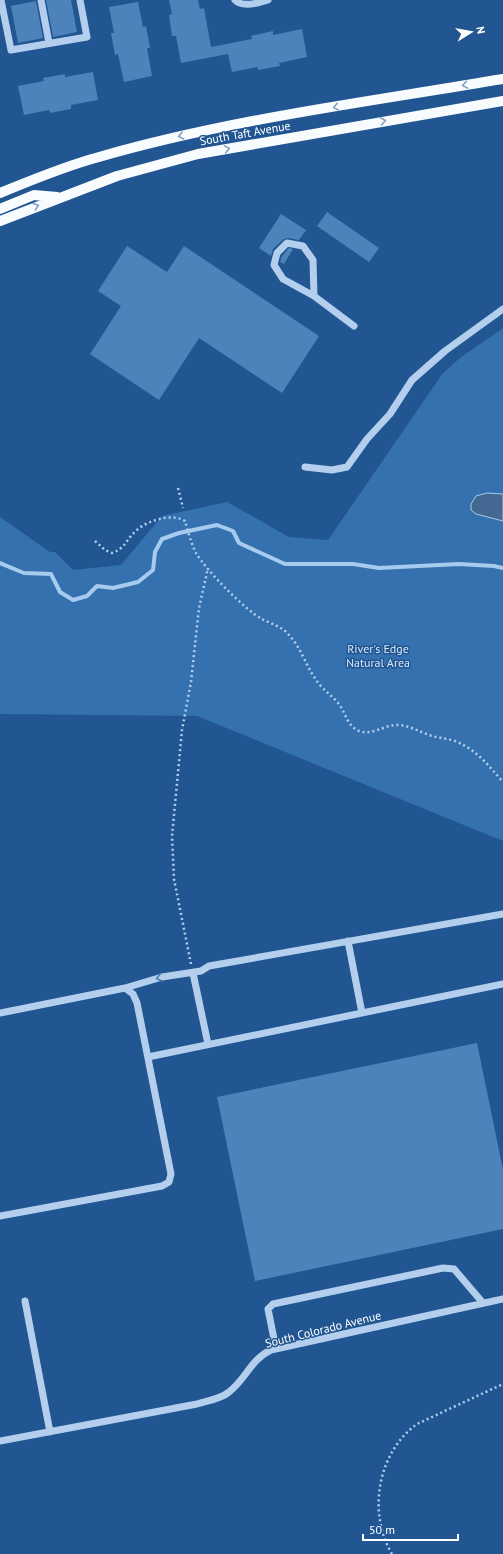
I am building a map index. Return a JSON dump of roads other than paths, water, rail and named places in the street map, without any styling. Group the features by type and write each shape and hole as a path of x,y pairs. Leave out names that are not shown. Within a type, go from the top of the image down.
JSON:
{"main road":[{"name":"South Taft Avenue","path":"0,193 41,176 98,157 180,136 261,120 503,79"},
{"name":"South Taft Avenue","path":"0,221 117,176 198,154 503,101"},
{"path":"0,209 34,195 61,197"}],"lane":[{"path":"1,0 10,50 87,37 80,0"},
{"path":"41,0 49,43"},
{"path":"235,0 239,4 244,5 268,0"},
{"path":"314,296 313,260 303,246 287,243 277,253 274,265 283,279 314,296 354,326"},
{"path":"305,467 332,470 347,467 367,439 390,414 412,380 445,351 503,309"},
{"path":"0,1013 125,988 162,977 193,973 201,971 209,966 503,914"},
{"path":"348,941 362,1013"},
{"path":"193,973 208,1044"},
{"path":"148,1057 503,984"},
{"path":"0,1208 1,1216 162,1186 169,1182 170,1174 137,1002 133,994 125,988"},
{"path":"271,1350 274,1339 268,1309 273,1304 443,1268 454,1269 483,1303"},
{"name":"South Colorado Avenue","path":"0,1441 196,1404 229,1393 240,1382 258,1358 271,1350 503,1299"},
{"path":"25,1301 50,1432"}],"waterway":[{"path":"0,563 24,573 51,574 60,592 73,600 87,596 97,586 113,588 138,582 153,570 155,552 162,539 179,533 217,525 233,531 239,543 285,564 353,564 379,568 459,564 503,568"}],"park label":[{"name":"River's Edge Natural Area","path":"378,655"}]}
